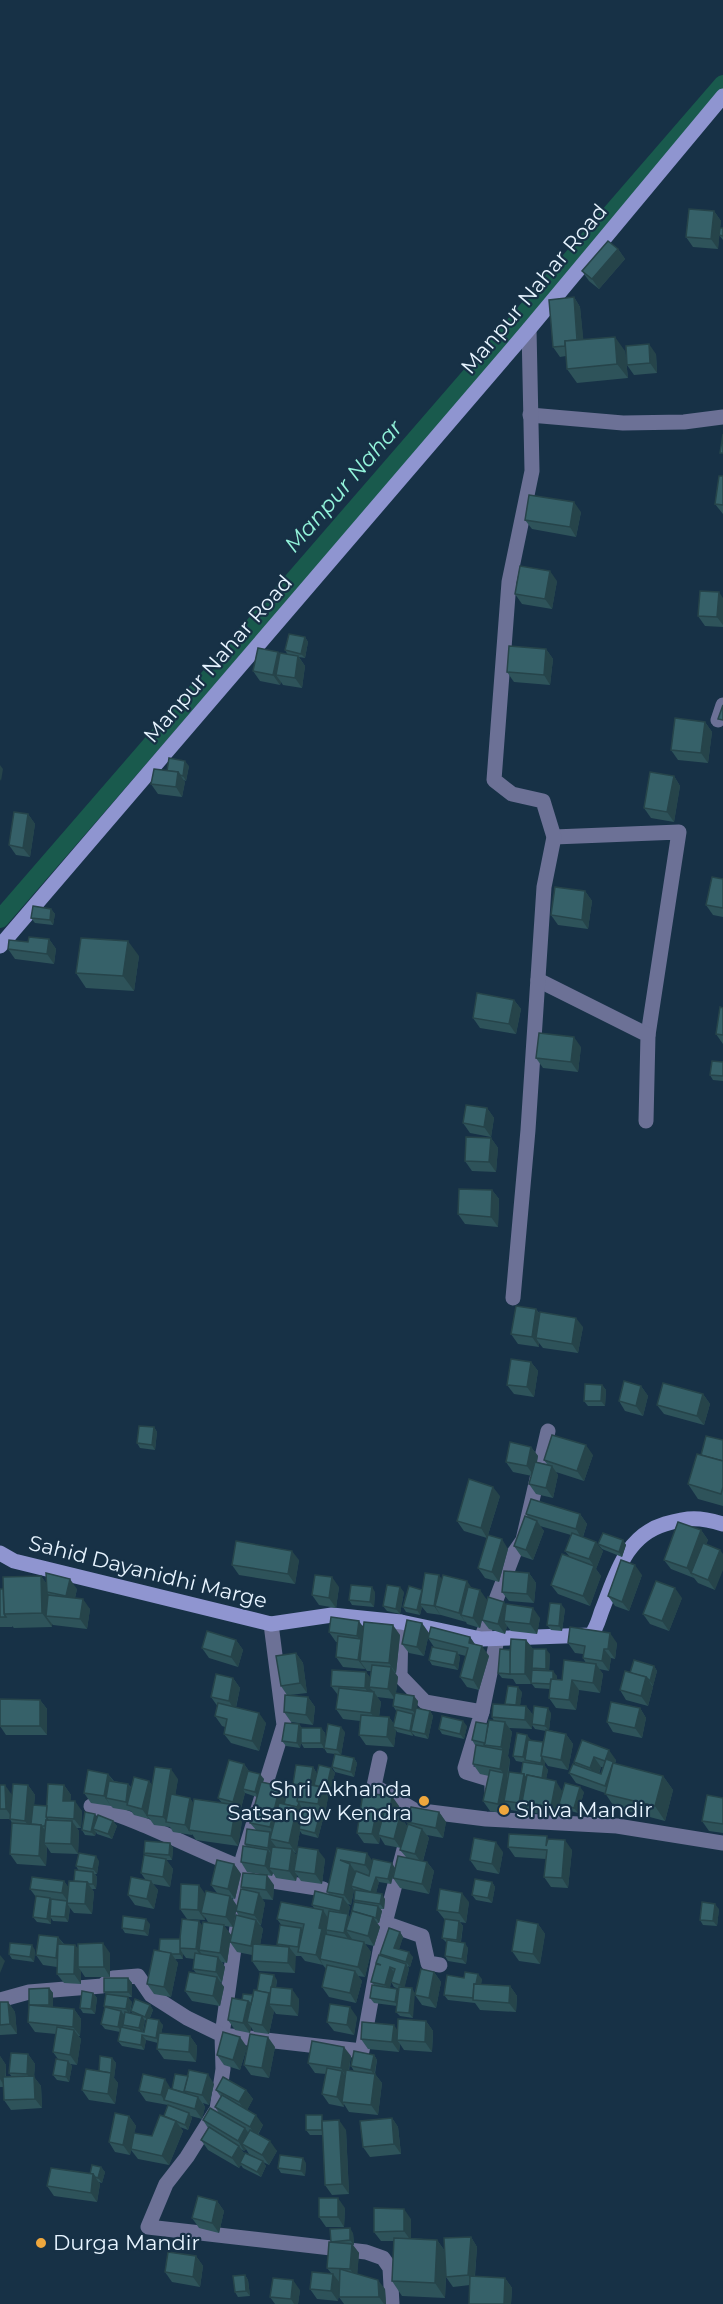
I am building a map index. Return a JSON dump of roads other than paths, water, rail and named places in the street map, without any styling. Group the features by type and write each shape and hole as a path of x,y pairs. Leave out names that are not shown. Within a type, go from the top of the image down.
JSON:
{"street":[{"name":"Manpur Nahar Road","path":"0,946 529,329 723,96"},
{"path":"513,1298 544,887 554,837 543,801 512,794 494,780 509,582 532,471 529,329"},
{"path":"531,415 623,423 684,422 723,417"},
{"path":"718,720 723,705"},
{"path":"554,837 679,832 648,1035 646,1121"},
{"path":"538,980 648,1035"},
{"path":"481,1639 514,1553 523,1540 548,1431"},
{"name":"Sahid Dayanidhi Marge","path":"0,1553 24,1564 271,1624 332,1615 401,1622 481,1639 497,1639 591,1635 618,1569 636,1539 656,1527 679,1520 702,1517 723,1524"},
{"path":"401,1622 400,1676 425,1702 482,1712"},
{"path":"271,1624 284,1725 242,1871 222,2035 223,2069 217,2109 187,2157 166,2184 148,2227 366,2252 383,2258 390,2268 392,2304"},
{"path":"486,1819 494,1783 492,1780 466,1772 465,1768 482,1712 497,1639"},
{"path":"380,1758 374,1786 414,1810 486,1819 617,1826 723,1843"},
{"path":"91,1806 147,1824 242,1871 323,1889"},
{"path":"0,2000 29,1992 102,1986 113,1978 138,1976 151,1995 187,2018 222,2035 362,2051 385,1923 414,1810"},
{"path":"385,1923 422,1936 428,1963 440,1965"}],"waterway":[{"name":"Manpur Nahar","path":"0,919 723,84"}],"place":[{"name":"Shri Akhanda Satsangw Kendra","path":"424,1801"},
{"name":"Shiva Mandir","path":"504,1810"},
{"name":"Durga Mandir","path":"41,2243"}]}
